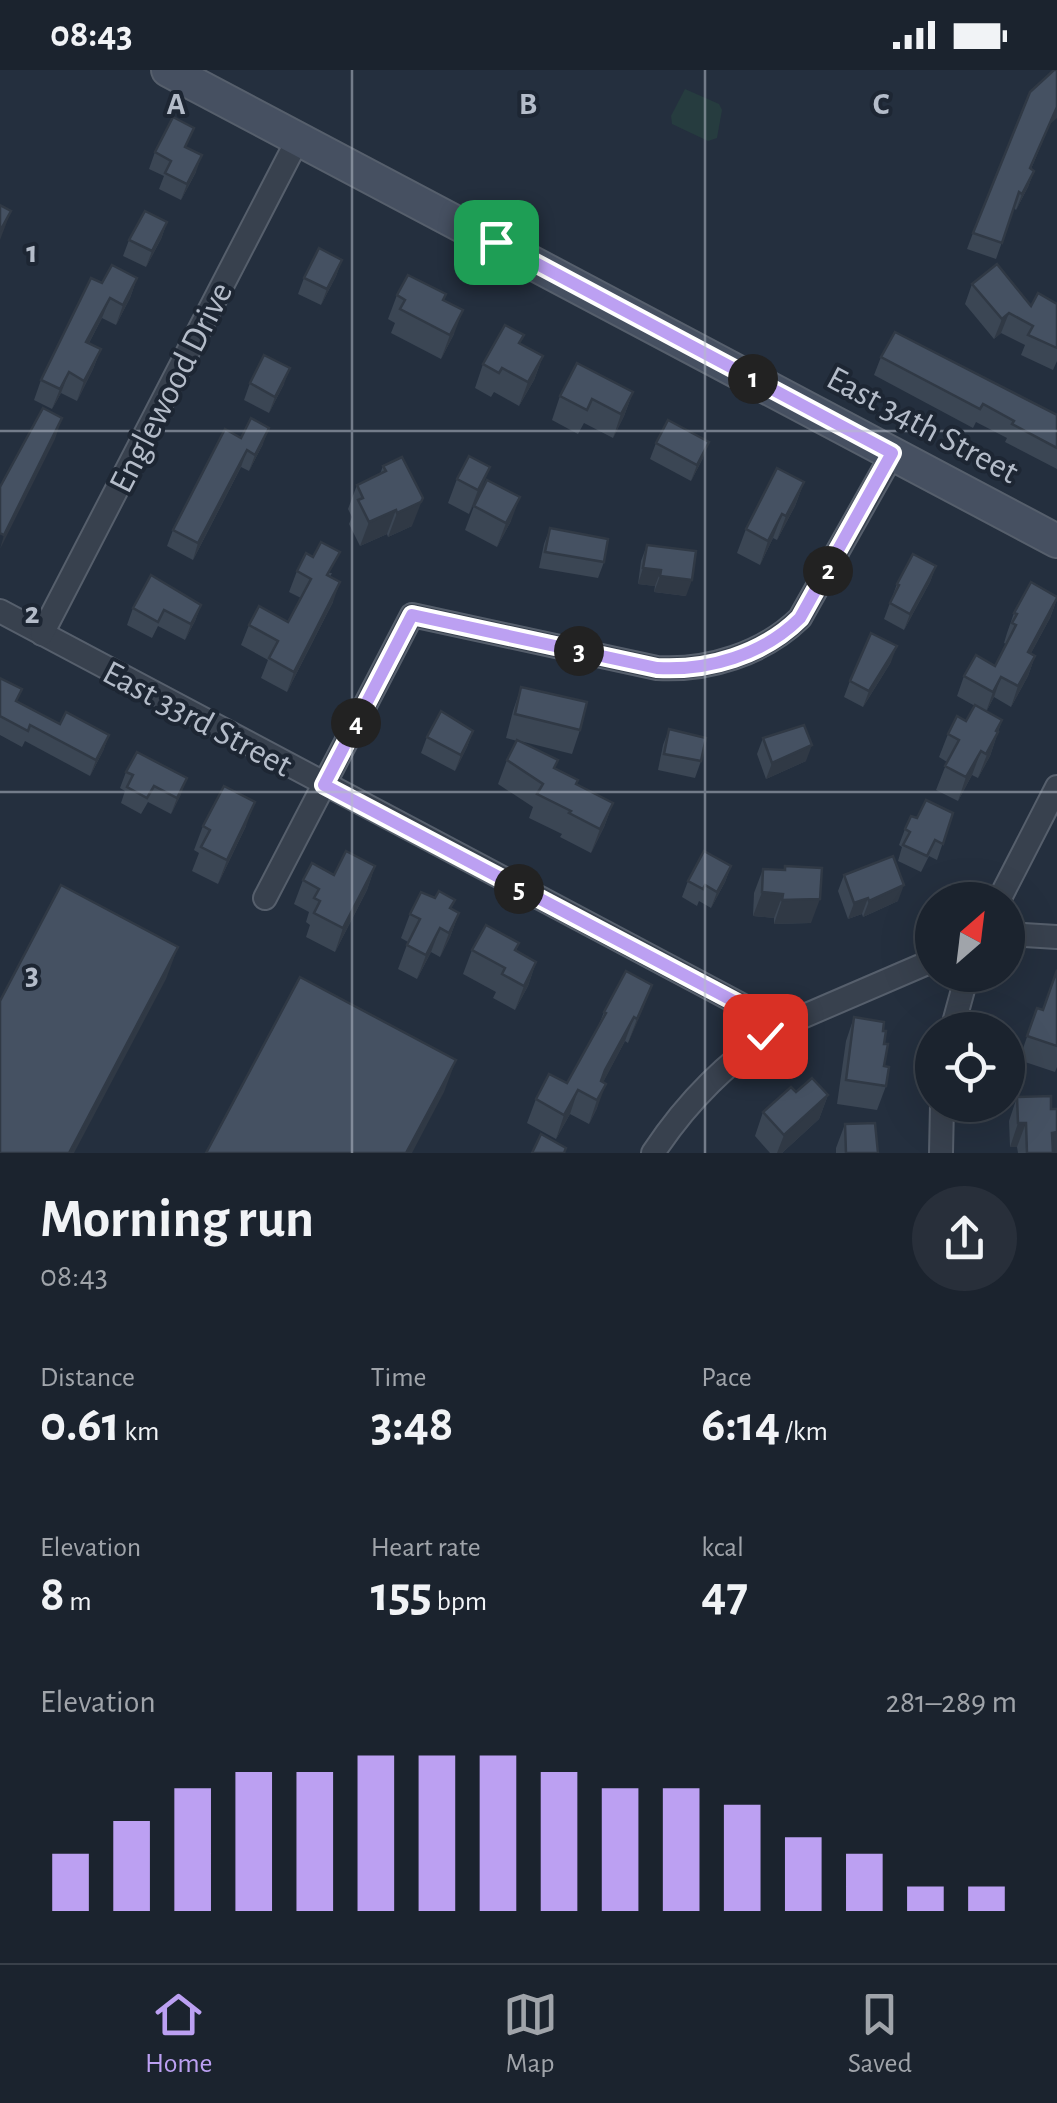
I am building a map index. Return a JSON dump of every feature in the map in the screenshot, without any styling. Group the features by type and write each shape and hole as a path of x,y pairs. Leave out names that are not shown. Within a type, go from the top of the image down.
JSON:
{"street":[{"name":"East 34th Street","path":"168,70 1057,541"},
{"name":"Englewood Drive","path":"42,634 298,139"},
{"path":"265,898 412,615 657,668 684,670 724,662 774,639 800,618 892,453"},
{"name":"East 33rd Street","path":"0,611 781,1026"},
{"path":"1008,882 1057,787"},
{"path":"1025,935 1057,937"},
{"path":"653,1153 708,1081 750,1046 781,1026 915,968"},
{"path":"941,1153 942,1122"}],"green space":[{"path":"685,89 719,104 722,110 717,138 708,141 672,124 671,116"}],"building":[{"path":"1054,70 1057,107 1030,168 1034,171 1022,194 1019,192 1002,243 973,233 1030,92"},
{"path":"173,117 194,128 185,147 202,155 187,184 165,173 171,161 155,152"},
{"path":"0,205 11,211 0,231"},
{"path":"145,211 167,222 152,251 129,240"},
{"path":"319,248 342,260 327,289 304,278"},
{"path":"997,264 1031,306 1038,293 1057,304 1057,348 1028,335 1033,326 1009,313 1002,319 972,284"},
{"path":"112,265 137,278 123,305 110,298 86,342 101,349 84,381 69,372 60,389 41,380 91,278 102,283"},
{"path":"408,275 446,294 443,300 463,310 450,335 400,309 405,300 397,295"},
{"path":"505,325 524,335 519,343 543,356 528,382 502,368 499,373 483,364"},
{"path":"895,332 1057,415 1057,448 983,404 980,409 881,357"},
{"path":"264,355 290,368 275,397 250,383"},
{"path":"577,363 633,392 621,414 592,399 587,410 560,396"},
{"path":"43,408 62,418 4,535 0,533 0,487"},
{"path":"251,418 269,428 255,455 247,450 198,543 173,530 225,429 241,438"},
{"path":"668,420 709,442 697,465 656,443"},
{"path":"469,456 490,467 478,490 457,479"},
{"path":"402,457 423,498 421,502 369,522 358,500 363,498 357,485 386,471 383,466"},
{"path":"777,468 804,482 768,541 746,529"},
{"path":"487,480 520,497 506,523 474,506"},
{"path":"550,528 608,539 604,562 545,552"},
{"path":"321,542 340,552 327,575 340,582 294,672 269,658 278,641 249,625 259,606 288,622 311,579 297,571 306,553 313,557"},
{"path":"647,545 696,551 692,580 660,576 661,570 643,568"},
{"path":"913,554 936,566 910,614 890,603"},
{"path":"151,575 201,605 191,624 164,610 158,622 133,608"},
{"path":"1031,582 1057,598 1028,652 1035,656 1018,686 1001,677 993,692 964,676 976,655 995,666 1016,625 1012,623 1017,614 1014,613"},
{"path":"871,633 897,646 869,691 850,681"},
{"path":"0,678 22,689 16,701 60,724 66,712 109,735 96,760 30,725 28,731 0,716"},
{"path":"521,687 587,702 580,730 515,714"},
{"path":"975,705 1002,720 986,754 981,751 966,777 945,766 959,740 948,734 957,716 966,721"},
{"path":"441,711 473,731 461,755 427,737"},
{"path":"804,725 812,745 772,763 763,738"},
{"path":"669,729 706,738 701,761 664,754"},
{"path":"517,740 558,760 554,768 613,803 600,829 537,794 543,784 507,760"},
{"path":"137,752 187,778 177,798 154,786 147,798 127,787 133,775 126,772"},
{"path":"224,786 255,802 227,860 201,847 210,830 203,826"},
{"path":"926,800 953,813 943,844 935,840 927,856 903,845 910,832 905,829 911,816 917,818"},
{"path":"346,851 375,866 343,928 314,913 320,901 314,898 319,889 303,880 312,863 334,875"},
{"path":"704,851 731,866 717,892 688,881"},
{"path":"893,856 904,885 869,901 868,898 854,903 844,875"},
{"path":"785,866 822,868 820,899 782,900 783,894 762,892 763,869 785,870"},
{"path":"61,885 178,947 69,1153 0,1153 0,1001"},
{"path":"439,891 455,900 450,908 459,913 449,933 440,928 426,955 407,945 420,919 410,914 421,892 435,898"},
{"path":"486,925 519,943 515,950 536,962 524,986 502,974 505,968 472,950"},
{"path":"1057,970 1057,1046 1027,1036 1037,1008 1043,1010"},
{"path":"626,971 652,985 637,1019 634,1017 605,1070 601,1081 606,1084 597,1100 578,1090 564,1115 536,1099 549,1074 567,1083"},
{"path":"300,977 456,1060 406,1153 206,1153"},
{"path":"854,1017 884,1022 884,1044 888,1044 884,1066 889,1067 886,1086 846,1080"},
{"path":"812,1078 828,1095 784,1135 763,1112 791,1087 796,1092"},
{"path":"1051,1096 1051,1109 1057,1109 1053,1153 1027,1153 1026,1123 1018,1122 1025,1122 1025,1097"},
{"path":"875,1123 878,1153 846,1153 845,1124"},
{"path":"541,1134 566,1148 564,1153 532,1153"}],"route":[{"path":"496,242 892,453 800,618 786,632 724,662 684,670 657,668 412,615 324,785 781,1026 765,1036"}]}
